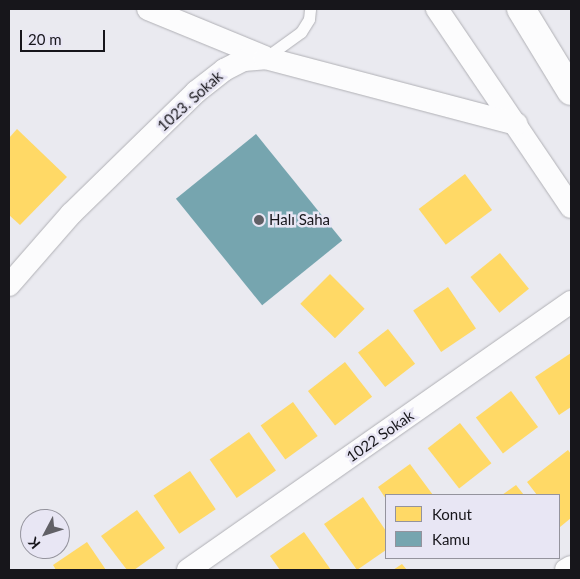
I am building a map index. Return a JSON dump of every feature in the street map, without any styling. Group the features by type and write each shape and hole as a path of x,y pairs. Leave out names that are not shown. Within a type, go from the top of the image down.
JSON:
{"highway":[{"path":"520,9 571,91"}],"street":[{"path":"148,9 266,58"},
{"path":"437,9 571,207"},
{"name":"1023. Sokak","path":"9,285 71,214 196,92 224,70 244,60 266,58 516,124"},
{"name":"1022 Sokak","path":"188,570 571,302"},
{"path":"566,570 571,567"}],"lane":[{"path":"266,58 301,32 309,19 310,9"}],"building: Konut":[{"path":"17,129 67,177 20,225 9,215 9,138"},
{"path":"465,174 492,210 446,245 419,209"},
{"path":"500,253 529,289 499,313 470,277"},
{"path":"330,274 365,309 335,338 300,304"},
{"path":"448,287 476,328 441,352 413,310"},
{"path":"388,329 415,364 385,387 358,352"},
{"path":"571,353 571,407 559,415 535,377"},
{"path":"345,362 372,397 335,426 308,391"},
{"path":"511,391 538,427 503,453 476,417"},
{"path":"293,402 318,436 285,459 261,426"},
{"path":"460,423 491,463 459,488 428,448"},
{"path":"249,432 276,471 237,498 210,460"},
{"path":"568,450 571,454 571,518 560,527 560,494 536,494 527,482"},
{"path":"410,464 432,494 385,494 385,498 378,487"},
{"path":"190,471 216,509 179,534 154,496"},
{"path":"516,485 523,494 503,494"},
{"path":"363,497 385,530 385,551 357,570 324,524"},
{"path":"137,510 165,548 134,570 127,570 101,536"},
{"path":"304,532 331,570 280,570 270,556"},
{"path":"87,542 106,570 56,570 53,565 62,559 70,559 70,554"},
{"path":"402,564 407,570 393,570"}],"building: Kamu":[{"name":"Halı Saha","path":"256,134 342,240 262,305 176,199"}],"place":[{"name":"Halı Saha","path":"259,220"}]}
